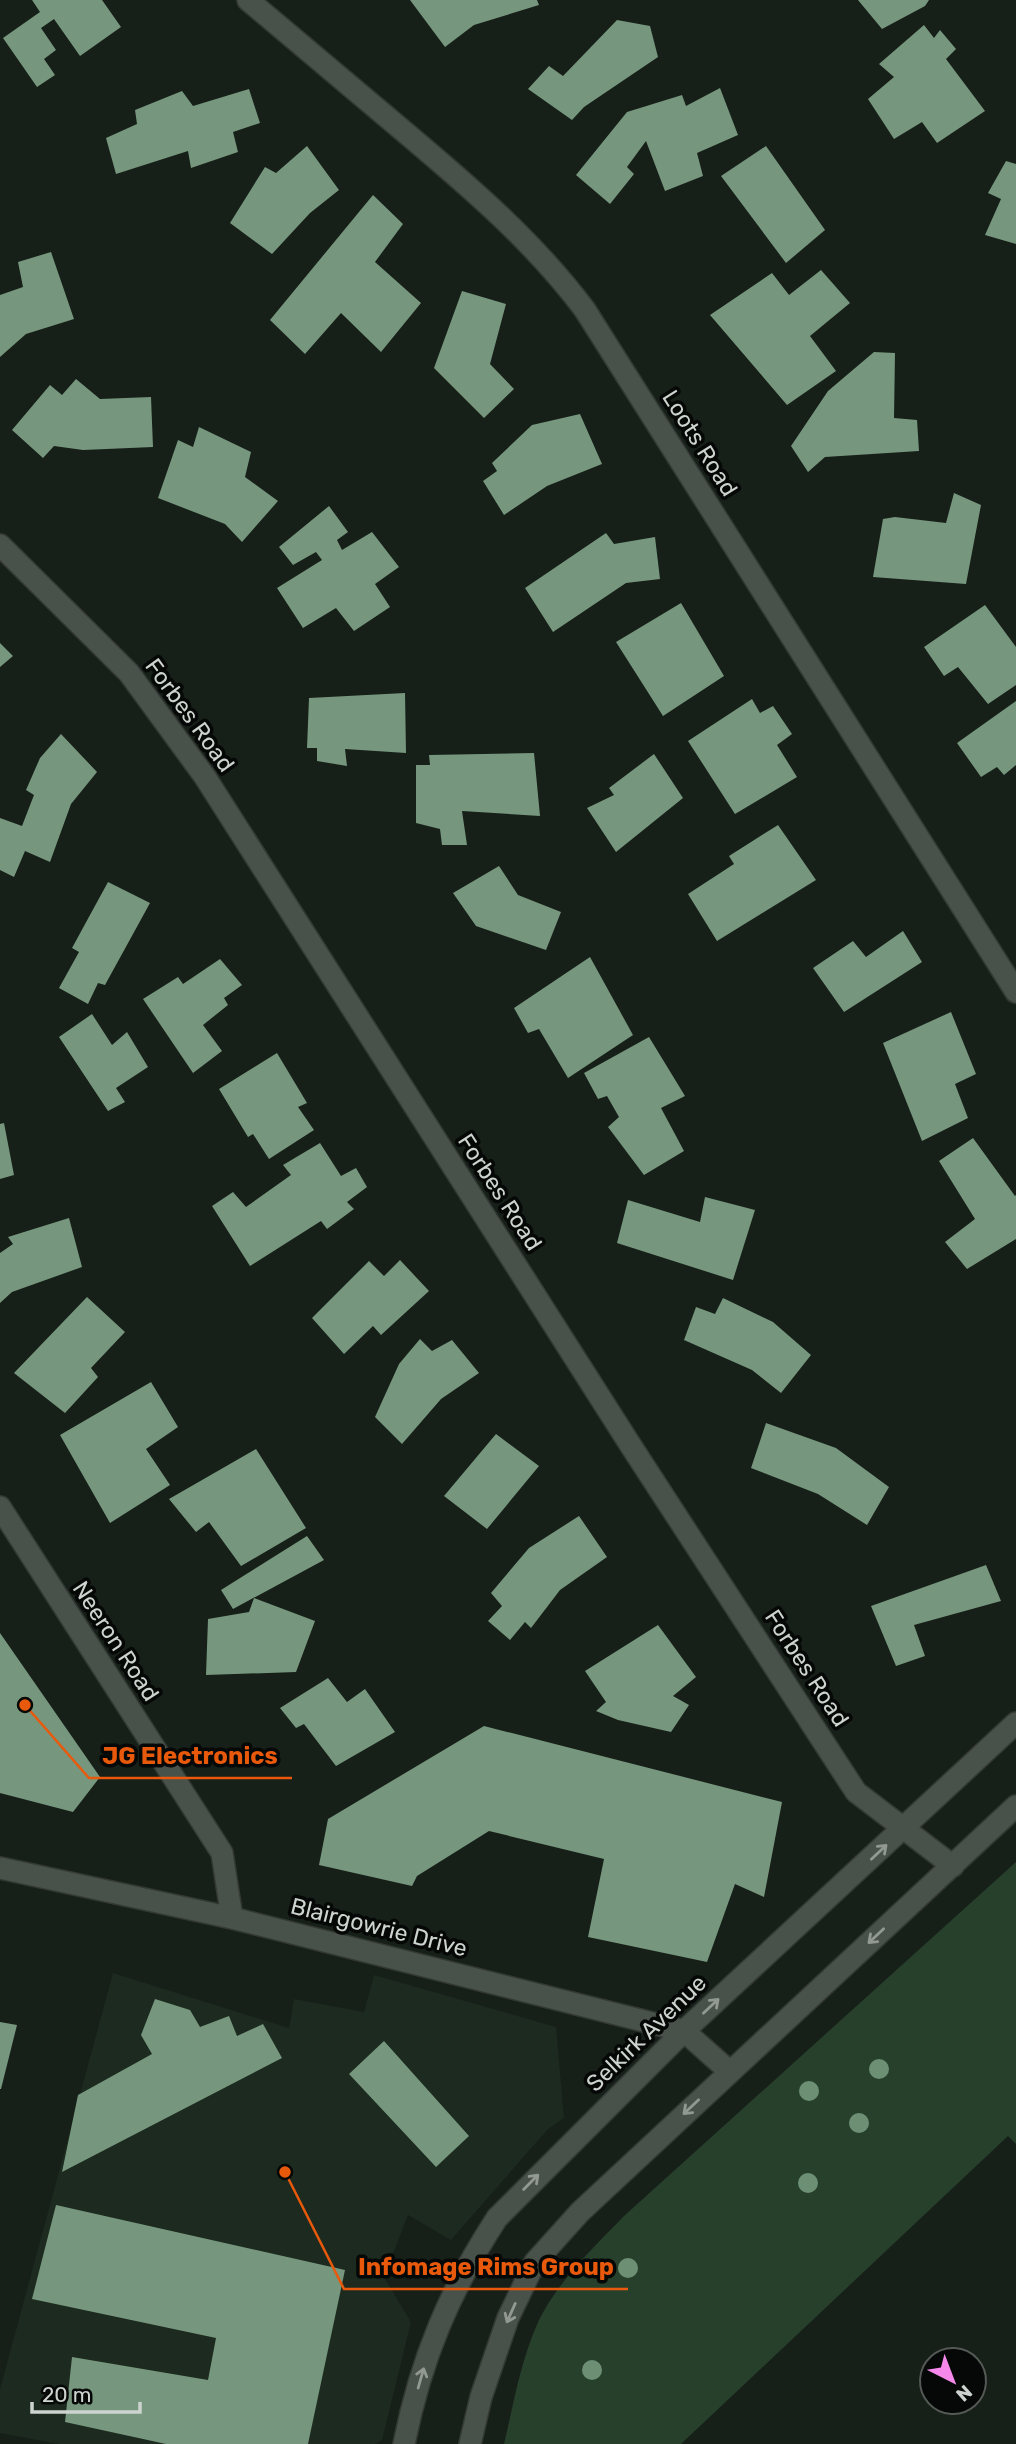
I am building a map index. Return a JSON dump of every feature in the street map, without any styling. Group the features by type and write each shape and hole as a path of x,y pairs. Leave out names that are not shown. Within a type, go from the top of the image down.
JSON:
{"street":[{"name":"Loots Road","path":"248,0 452,172 539,253 563,281 585,310 1016,992"},
{"name":"Forbes Road","path":"0,545 129,673 205,777 639,1458 856,1792 953,1866"},
{"name":"Neeron Road","path":"0,1507 222,1853 232,1917"},
{"name":"Selkirk Avenue","path":"404,2444 421,2377 441,2317 474,2252 496,2217 684,2031 1016,1723"},
{"path":"470,2444 481,2397 508,2318 535,2262 580,2212 1016,1806"},
{"name":"Blairgowrie Drive","path":"0,1868 232,1917 684,2031 729,2071"}],"shaded area":[{"path":"113,1973 289,2028 294,1999 364,2012 374,1975 556,2027 564,2118 548,2129 451,2240 408,2215 384,2277 411,2322 382,2440 375,2444 59,2444 0,2433 0,2389"}],"green space":[{"path":"1016,1862 1016,2144 1008,2136 681,2444 504,2444 518,2381 539,2320 556,2291 577,2265 624,2216"}],"building":[{"path":"32,0 102,0 121,27 80,56 54,19 41,28 56,50 44,59 55,75 37,87 3,38 40,12"},
{"path":"410,0 537,0 539,5 474,25 445,47"},
{"path":"858,0 929,0 925,6 882,29"},
{"path":"617,20 650,26 658,57 584,107 572,120 528,89 549,66 563,76"},
{"path":"924,25 934,38 940,30 956,49 946,59 985,111 937,143 922,122 894,139 868,99 894,77 879,64"},
{"path":"720,88 738,135 697,153 703,176 665,191 646,141 627,167 634,174 610,204 576,175 627,112 682,95 686,106"},
{"path":"249,89 260,123 233,132 238,152 191,168 188,151 116,174 106,138 137,124 135,110 182,91 193,106"},
{"path":"307,146 339,190 310,213 272,254 230,223 265,167 276,173"},
{"path":"766,146 825,230 786,263 721,176"},
{"path":"1006,161 1016,164 1016,244 985,235 1001,199 988,193"},
{"path":"373,195 403,224 375,262 421,303 381,352 341,313 305,354 270,320"},
{"path":"51,252 74,319 26,334 0,357 0,295 23,287 18,262"},
{"path":"821,270 850,303 810,336 836,371 787,405 710,315 772,273 789,295"},
{"path":"462,291 506,304 490,364 514,389 484,418 434,368"},
{"path":"874,352 895,353 894,418 917,420 919,451 825,457 808,472 791,446 828,391"},
{"path":"76,379 100,399 151,397 153,447 83,450 54,446 43,458 12,430 50,385 62,395"},
{"path":"580,414 602,464 547,486 504,515 483,481 497,471 492,463 532,425"},
{"path":"199,427 251,452 245,477 278,501 242,542 225,524 158,498 178,440 193,447"},
{"path":"954,493 981,505 966,584 873,577 883,519 895,517 946,523"},
{"path":"329,506 348,532 337,540 342,550 372,532 399,567 375,584 390,607 354,631 336,608 303,628 277,588 322,560 316,552 293,565 279,547"},
{"path":"606,533 614,544 655,537 660,579 626,583 553,632 525,588"},
{"path":"681,603 724,676 663,716 616,642"},
{"path":"985,605 1016,647 1016,685 988,704 958,667 944,676 924,647"},
{"path":"0,643 13,656 0,667"},
{"path":"405,693 406,753 345,749 347,766 317,761 317,748 307,748 309,698"},
{"path":"752,699 760,713 773,706 792,734 777,745 797,777 735,814 688,741"},
{"path":"1016,701 1016,765 1004,775 997,767 981,777 957,743"},
{"path":"61,734 97,772 71,804 50,862 25,851 14,877 0,870 0,818 22,826 34,795 26,790 40,758"},
{"path":"534,753 540,816 462,811 467,845 442,845 440,829 416,823 416,765 430,765 429,755"},
{"path":"654,754 683,798 616,852 587,808 614,795 609,788"},
{"path":"778,825 816,880 717,941 688,894 734,864 729,856"},
{"path":"499,866 518,895 561,912 546,950 476,926 453,893"},
{"path":"108,882 150,903 105,985 98,983 88,1004 59,988 79,952 72,948"},
{"path":"903,931 922,962 844,1012 813,968 853,941 866,957"},
{"path":"590,957 633,1035 568,1078 539,1029 528,1033 514,1008"},
{"path":"220,959 242,985 224,998 228,1005 203,1025 222,1051 193,1073 143,999 178,977 183,984"},
{"path":"951,1012 976,1074 955,1084 968,1118 922,1141 883,1043"},
{"path":"92,1014 112,1045 127,1032 148,1067 116,1088 125,1102 108,1111 59,1037"},
{"path":"649,1037 685,1096 661,1108 684,1151 644,1175 608,1127 619,1117 607,1096 598,1099 584,1073"},
{"path":"277,1053 307,1103 298,1107 314,1130 269,1159 253,1134 248,1137 219,1089"},
{"path":"4,1123 14,1175 0,1179 0,1124"},
{"path":"973,1138 1016,1195 1016,1239 967,1269 945,1242 975,1219 939,1161"},
{"path":"320,1143 341,1176 356,1168 367,1187 347,1202 354,1209 327,1229 321,1221 250,1266 212,1206 233,1192 246,1207 291,1175 283,1165"},
{"path":"705,1197 755,1210 733,1280 617,1243 628,1200 700,1222"},
{"path":"69,1218 82,1267 12,1292 0,1303 0,1253 13,1244 8,1237"},
{"path":"400,1260 429,1291 381,1335 373,1326 344,1354 312,1318 369,1261 384,1276"},
{"path":"87,1297 125,1332 91,1368 98,1377 65,1413 14,1373"},
{"path":"723,1298 773,1322 811,1355 781,1393 752,1370 684,1340 696,1307 715,1314"},
{"path":"420,1339 432,1351 452,1340 479,1373 441,1399 402,1444 375,1417 399,1364"},
{"path":"151,1382 178,1427 146,1449 170,1485 110,1523 60,1435"},
{"path":"766,1423 836,1448 889,1487 867,1525 818,1494 751,1468"},
{"path":"496,1434 539,1466 487,1529 444,1496"},
{"path":"256,1449 306,1528 241,1566 209,1522 196,1532 169,1499"},
{"path":"579,1516 607,1557 560,1590 531,1628 525,1622 510,1640 488,1621 502,1606 491,1593 529,1548"},
{"path":"307,1536 324,1560 233,1609 221,1590"},
{"path":"986,1565 1001,1601 914,1625 925,1656 896,1666 871,1606"},
{"path":"254,1598 315,1621 296,1672 206,1675 208,1619 249,1612"},
{"path":"658,1625 696,1677 673,1696 689,1705 671,1732 618,1720 596,1711 606,1702 585,1671"},
{"path":"0,1633 100,1777 73,1812 0,1793"},
{"path":"328,1678 347,1702 365,1689 395,1732 336,1766 304,1724 296,1728 280,1708"},
{"path":"484,1726 782,1802 764,1897 735,1884 707,1962 588,1937 604,1859 489,1831 417,1876 412,1886 319,1865 328,1819"},
{"path":"155,1999 190,2010 200,2027 229,2016 237,2036 263,2024 282,2058 62,2172 78,2095 152,2054 141,2035"},
{"path":"0,2022 17,2025 1,2089 0,2089"},
{"path":"384,2041 469,2136 436,2167 349,2074"},
{"path":"56,2205 345,2270 308,2444 166,2444 65,2422 72,2357 208,2380 216,2338 32,2299"}],"place":[{"name":"JG Electronics","path":"25,1705"},
{"name":"Infomage Rims Group","path":"285,2172"}]}
